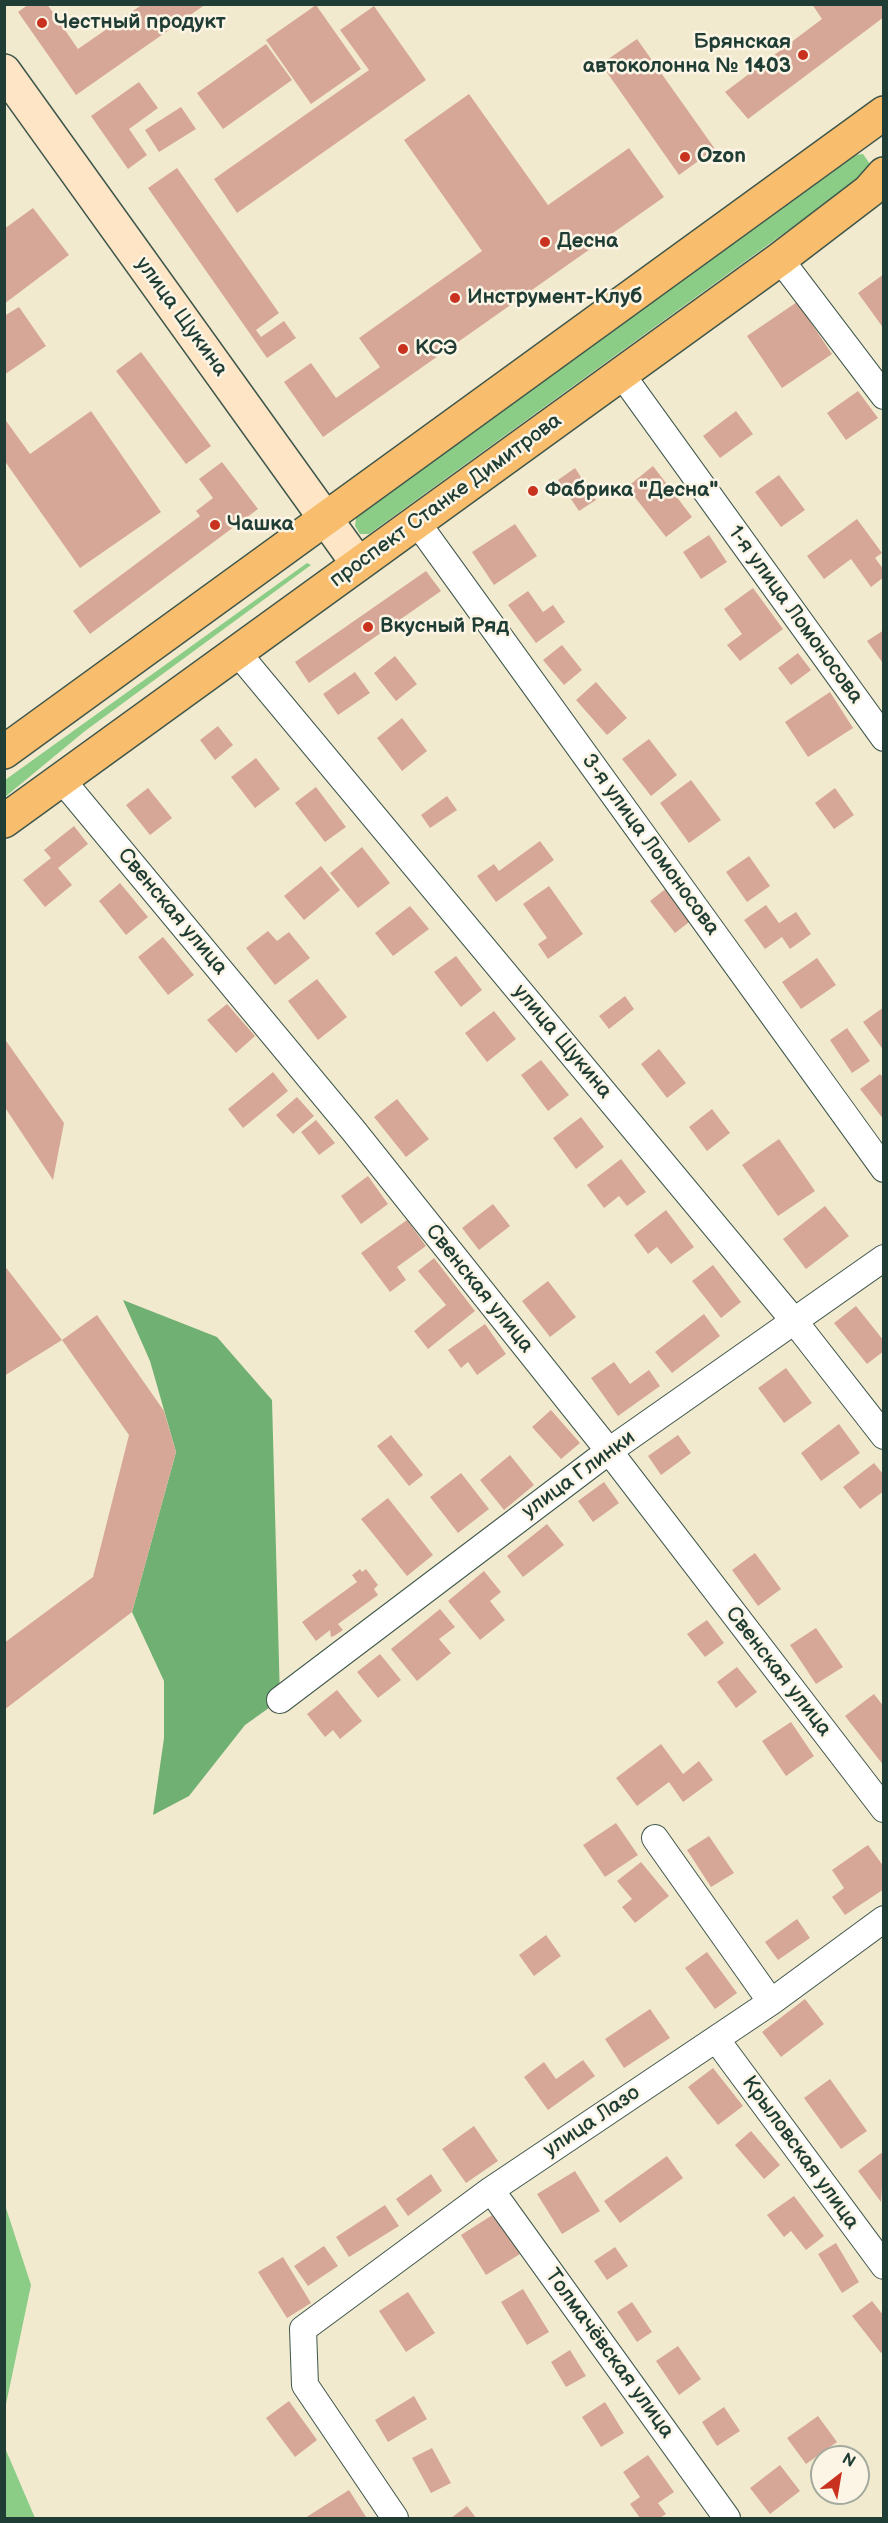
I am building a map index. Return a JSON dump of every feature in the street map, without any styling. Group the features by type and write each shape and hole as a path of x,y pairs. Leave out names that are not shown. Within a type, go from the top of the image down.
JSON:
{"main road":[{"path":"4,752 884,113"},
{"name":"проспект Станке Димитрова","path":"4,821 622,375 878,184"}],"street":[{"name":"улица Щукина","path":"4,71 358,564"},
{"path":"840,147 884,131"},
{"path":"780,259 884,396"},
{"name":"1-я улица Ломоносова","path":"622,375 884,738"},
{"name":"3-я улица Ломоносова","path":"416,522 884,1169"},
{"name":"улица Щукина","path":"237,652 795,1322 884,1436"},
{"name":"Свенская улица","path":"62,780 353,1130 609,1451 884,1809"},
{"name":"улица Глинки","path":"280,1700 609,1451 884,1258"},
{"path":"654,1838 771,2002"},
{"name":"улица Лазо","path":"395,2518 305,2385 303,2329 491,2190 771,2002 884,1919"},
{"name":"Крыловская улица","path":"716,2039 884,2266"},
{"name":"Толмачёвская улица","path":"491,2190 727,2518"}],"green space":[{"path":"863,154 870,164 867,173 369,534 360,534 355,526 356,518 854,155"},
{"path":"307,563 311,565 85,731 5,797 5,780"},
{"path":"123,1300 217,1337 272,1400 280,1700 245,1725 189,1796 153,1815 164,1738 164,1681 132,1612 176,1452 150,1361"},
{"path":"4,2205 31,2285 5,2409"},
{"path":"5,2448 35,2518 5,2518"}],"building":[{"path":"29,4 47,4 78,49 143,4 206,4 76,95 18,12"},
{"name":"Брянская автоколонна № 1403","path":"812,4 884,4 884,17 748,119 725,92 822,19"},
{"path":"316,5 361,69 311,104 266,40"},
{"path":"374,6 426,80 237,213 214,179 369,70 340,30"},
{"path":"637,39 715,149 679,175 601,64"},
{"path":"266,44 292,80 223,129 197,93"},
{"path":"139,82 158,108 129,129 147,155 128,169 91,116"},
{"path":"469,94 548,205 629,148 664,197 323,437 284,382 311,363 336,398 380,367 359,338 482,251 404,140"},
{"path":"181,107 196,129 159,152 145,130"},
{"path":"177,168 279,313 256,330 261,337 284,321 296,338 267,358 148,188"},
{"path":"33,208 69,255 4,304 4,229"},
{"path":"884,274 884,329 858,293"},
{"path":"797,302 832,354 782,388 747,336"},
{"path":"19,307 46,346 4,375 4,316"},
{"path":"141,352 211,446 186,464 116,371"},
{"path":"858,391 878,418 846,440 827,413"},
{"path":"91,411 161,512 80,568 4,460 4,418 30,454"},
{"path":"736,411 753,434 720,458 703,436"},
{"path":"222,462 258,509 90,634 73,611 200,516 196,511 213,498 199,479"},
{"path":"653,466 692,517 666,537 627,487"},
{"path":"575,468 596,500 579,511 558,480"},
{"path":"779,475 805,510 781,527 755,492"},
{"path":"857,519 882,553 875,558 884,570 884,577 871,587 851,559 824,579 807,556"},
{"path":"515,524 537,556 494,585 472,552"},
{"path":"709,535 727,562 701,579 683,552"},
{"name":"Вкусный Ряд","path":"426,571 441,591 309,683 295,662"},
{"path":"753,588 783,629 740,661 727,645 742,634 724,609"},
{"path":"528,591 543,612 553,605 565,622 536,643 508,605"},
{"path":"884,630 884,661 882,662 867,641"},
{"path":"562,645 582,670 564,685 543,660"},
{"path":"798,653 811,670 791,685 778,668"},
{"path":"395,656 417,684 396,701 374,673"},
{"path":"355,672 370,693 338,715 323,694"},
{"path":"596,682 627,718 607,735 576,700"},
{"path":"830,692 853,728 808,757 785,722"},
{"path":"402,718 427,751 402,771 377,738"},
{"path":"218,726 233,745 215,760 200,740"},
{"path":"649,739 677,775 651,796 622,759"},
{"path":"256,758 280,789 255,808 231,777"},
{"path":"691,780 721,820 689,843 660,803"},
{"path":"316,787 346,827 325,842 295,803"},
{"path":"148,788 172,818 150,835 126,805"},
{"path":"835,788 854,815 834,829 815,803"},
{"path":"447,796 457,810 430,828 421,815"},
{"path":"74,826 88,844 58,868 72,885 45,907 23,880 51,858 44,850"},
{"path":"540,841 554,860 496,902 477,876 494,864 499,871"},
{"path":"362,847 390,883 358,908 330,873"},
{"path":"749,856 770,886 747,902 726,872"},
{"path":"321,866 340,890 304,920 284,896"},
{"path":"120,883 148,917 126,935 99,901"},
{"path":"549,886 583,934 548,959 538,944 547,938 523,904"},
{"path":"668,887 693,919 675,933 650,901"},
{"path":"766,905 779,923 796,912 811,934 790,949 782,937 765,949 744,920"},
{"path":"410,906 429,929 393,956 375,933"},
{"path":"268,931 277,941 289,932 310,958 275,985 246,948"},
{"path":"163,937 194,975 168,995 138,957"},
{"path":"456,956 482,990 461,1007 434,972"},
{"path":"817,958 836,985 801,1009 782,982"},
{"path":"317,979 347,1017 318,1040 288,1001"},
{"path":"625,996 634,1009 609,1029 599,1016"},
{"path":"227,1004 255,1036 236,1053 207,1020"},
{"path":"884,1007 884,1051 863,1022"},
{"path":"494,1011 516,1039 487,1062 465,1033"},
{"path":"847,1028 870,1061 852,1073 830,1040"},
{"path":"4,1038 64,1123 53,1180 4,1106"},
{"path":"659,1049 686,1083 667,1098 641,1064"},
{"path":"541,1060 569,1095 548,1111 521,1075"},
{"path":"273,1072 288,1091 243,1128 228,1109"},
{"path":"880,1074 884,1078 884,1120 860,1089"},
{"path":"297,1097 314,1116 293,1134 276,1115"},
{"path":"397,1099 429,1139 406,1157 374,1117"},
{"path":"712,1109 730,1133 707,1151 689,1127"},
{"path":"581,1117 604,1147 576,1169 553,1138"},
{"path":"316,1120 335,1143 319,1155 301,1132"},
{"path":"779,1139 815,1191 778,1216 742,1165"},
{"path":"621,1159 646,1192 627,1206 619,1196 604,1208 587,1185"},
{"path":"368,1176 388,1204 361,1224 341,1196"},
{"path":"493,1204 510,1226 479,1250 462,1228"},
{"path":"825,1206 849,1236 806,1269 783,1239"},
{"path":"666,1210 694,1247 671,1264 657,1247 648,1254 634,1235"},
{"path":"407,1220 426,1246 397,1267 406,1280 390,1292 361,1253"},
{"path":"434,1258 475,1311 428,1349 414,1331 446,1305 418,1271"},
{"path":"4,1265 62,1340 4,1376"},
{"path":"713,1265 741,1302 721,1318 692,1281"},
{"path":"548,1281 576,1317 550,1337 522,1301"},
{"path":"856,1306 884,1341 884,1351 867,1364 834,1323"},
{"path":"704,1314 720,1336 672,1373 655,1352"},
{"path":"97,1315 164,1411 176,1452 132,1612 4,1710 4,1643 93,1577 129,1435 62,1340"},
{"path":"485,1324 506,1354 477,1375 468,1362 461,1368 448,1350"},
{"path":"614,1362 630,1384 649,1370 660,1386 618,1416 591,1378"},
{"path":"786,1368 812,1403 784,1423 758,1388"},
{"path":"551,1410 580,1443 561,1459 532,1427"},
{"path":"839,1424 860,1453 821,1481 801,1453"},
{"path":"391,1435 423,1475 409,1486 377,1446"},
{"path":"678,1435 691,1453 661,1475 648,1456"},
{"path":"510,1455 534,1485 504,1510 480,1480"},
{"path":"874,1463 884,1475 884,1491 860,1509 843,1487"},
{"path":"461,1473 489,1509 458,1533 430,1497"},
{"path":"604,1482 619,1503 593,1522 578,1501"},
{"path":"388,1498 433,1555 407,1576 361,1519"},
{"path":"547,1524 564,1545 523,1577 507,1556"},
{"path":"755,1553 781,1589 758,1606 732,1570"},
{"path":"360,1569 362,1572 366,1569 378,1585 374,1589 378,1595 338,1624 343,1630 331,1637 330,1630 316,1641 302,1622 357,1582 352,1575"},
{"path":"484,1571 501,1592 490,1601 505,1620 480,1640 448,1601"},
{"path":"440,1609 455,1627 439,1639 451,1653 417,1681 391,1649"},
{"path":"707,1620 724,1643 705,1657 687,1634"},
{"path":"816,1628 843,1667 816,1684 790,1645"},
{"path":"380,1654 401,1680 378,1698 357,1672"},
{"path":"737,1667 757,1692 736,1708 717,1682"},
{"path":"337,1690 362,1721 340,1739 333,1730 325,1737 307,1714"},
{"path":"874,1694 884,1707 884,1766 845,1716"},
{"path":"791,1722 814,1756 786,1776 762,1741"},
{"path":"661,1744 683,1774 699,1761 713,1780 683,1802 669,1782 637,1806 616,1778"},
{"path":"616,1823 638,1855 605,1877 583,1845"},
{"path":"709,1836 734,1873 711,1887 687,1850"},
{"path":"868,1845 884,1867 884,1889 845,1915 832,1897 844,1888 832,1870"},
{"path":"641,1862 669,1896 635,1923 622,1907 632,1899 617,1881"},
{"path":"797,1919 810,1938 778,1960 765,1942"},
{"path":"546,1935 561,1956 534,1976 519,1955"},
{"path":"707,1952 737,1993 715,2009 685,1968"},
{"path":"805,1999 824,2024 781,2057 762,2032"},
{"path":"650,2009 670,2038 624,2068 605,2039"},
{"path":"583,2060 595,2076 548,2110 524,2077 544,2062 556,2079"},
{"path":"713,2068 743,2106 718,2125 688,2087"},
{"path":"830,2079 867,2131 841,2149 804,2098"},
{"path":"474,2126 498,2161 466,2183 442,2149"},
{"path":"751,2131 780,2165 764,2179 735,2145"},
{"path":"881,2153 884,2156 881,2202 858,2171"},
{"path":"667,2156 683,2178 620,2223 604,2201"},
{"path":"575,2171 600,2211 562,2234 537,2194"},
{"path":"431,2174 442,2191 408,2216 396,2199"},
{"path":"794,2196 824,2236 806,2250 791,2231 784,2237 767,2215"},
{"path":"385,2205 399,2226 349,2257 336,2237"},
{"path":"494,2214 520,2254 486,2275 461,2235"},
{"path":"836,2243 859,2282 842,2293 818,2254"},
{"path":"324,2246 338,2266 308,2286 294,2266"},
{"path":"615,2247 628,2266 607,2280 594,2261"},
{"path":"283,2257 311,2303 287,2318 258,2272"},
{"path":"523,2289 549,2332 527,2345 501,2302"},
{"path":"408,2292 435,2333 406,2352 379,2311"},
{"path":"872,2301 884,2316 884,2351 881,2353 852,2316"},
{"path":"632,2302 652,2332 637,2342 617,2312"},
{"path":"678,2346 701,2379 679,2395 656,2361"},
{"path":"570,2350 586,2376 566,2387 551,2362"},
{"path":"414,2396 427,2419 388,2442 375,2420"},
{"path":"289,2401 317,2440 295,2457 266,2418"},
{"path":"605,2402 624,2433 601,2447 582,2417"},
{"path":"724,2407 740,2431 717,2446 702,2422"},
{"path":"818,2416 837,2442 833,2445 810,2445 810,2461 806,2464 787,2438"},
{"path":"432,2448 451,2483 431,2493 412,2458"},
{"path":"648,2455 674,2492 658,2503 666,2514 660,2518 640,2518 630,2504 640,2497 623,2472"},
{"path":"780,2465 800,2491 770,2514 750,2488"},
{"path":"349,2490 366,2517 305,2518"},
{"path":"467,2506 476,2518 451,2518"}],"place":[{"name":"Честный продукт","path":"42,23"},
{"name":"Брянская автоколонна № 1403","path":"803,55"},
{"name":"Ozon","path":"685,157"},
{"name":"Десна","path":"545,242"},
{"name":"Инструмент-Клуб","path":"455,298"},
{"name":"КСЭ","path":"403,349"},
{"name":"Фабрика \"Десна\"","path":"533,491"},
{"name":"Чашка","path":"215,525"},
{"name":"Вкусный Ряд","path":"368,627"}]}
